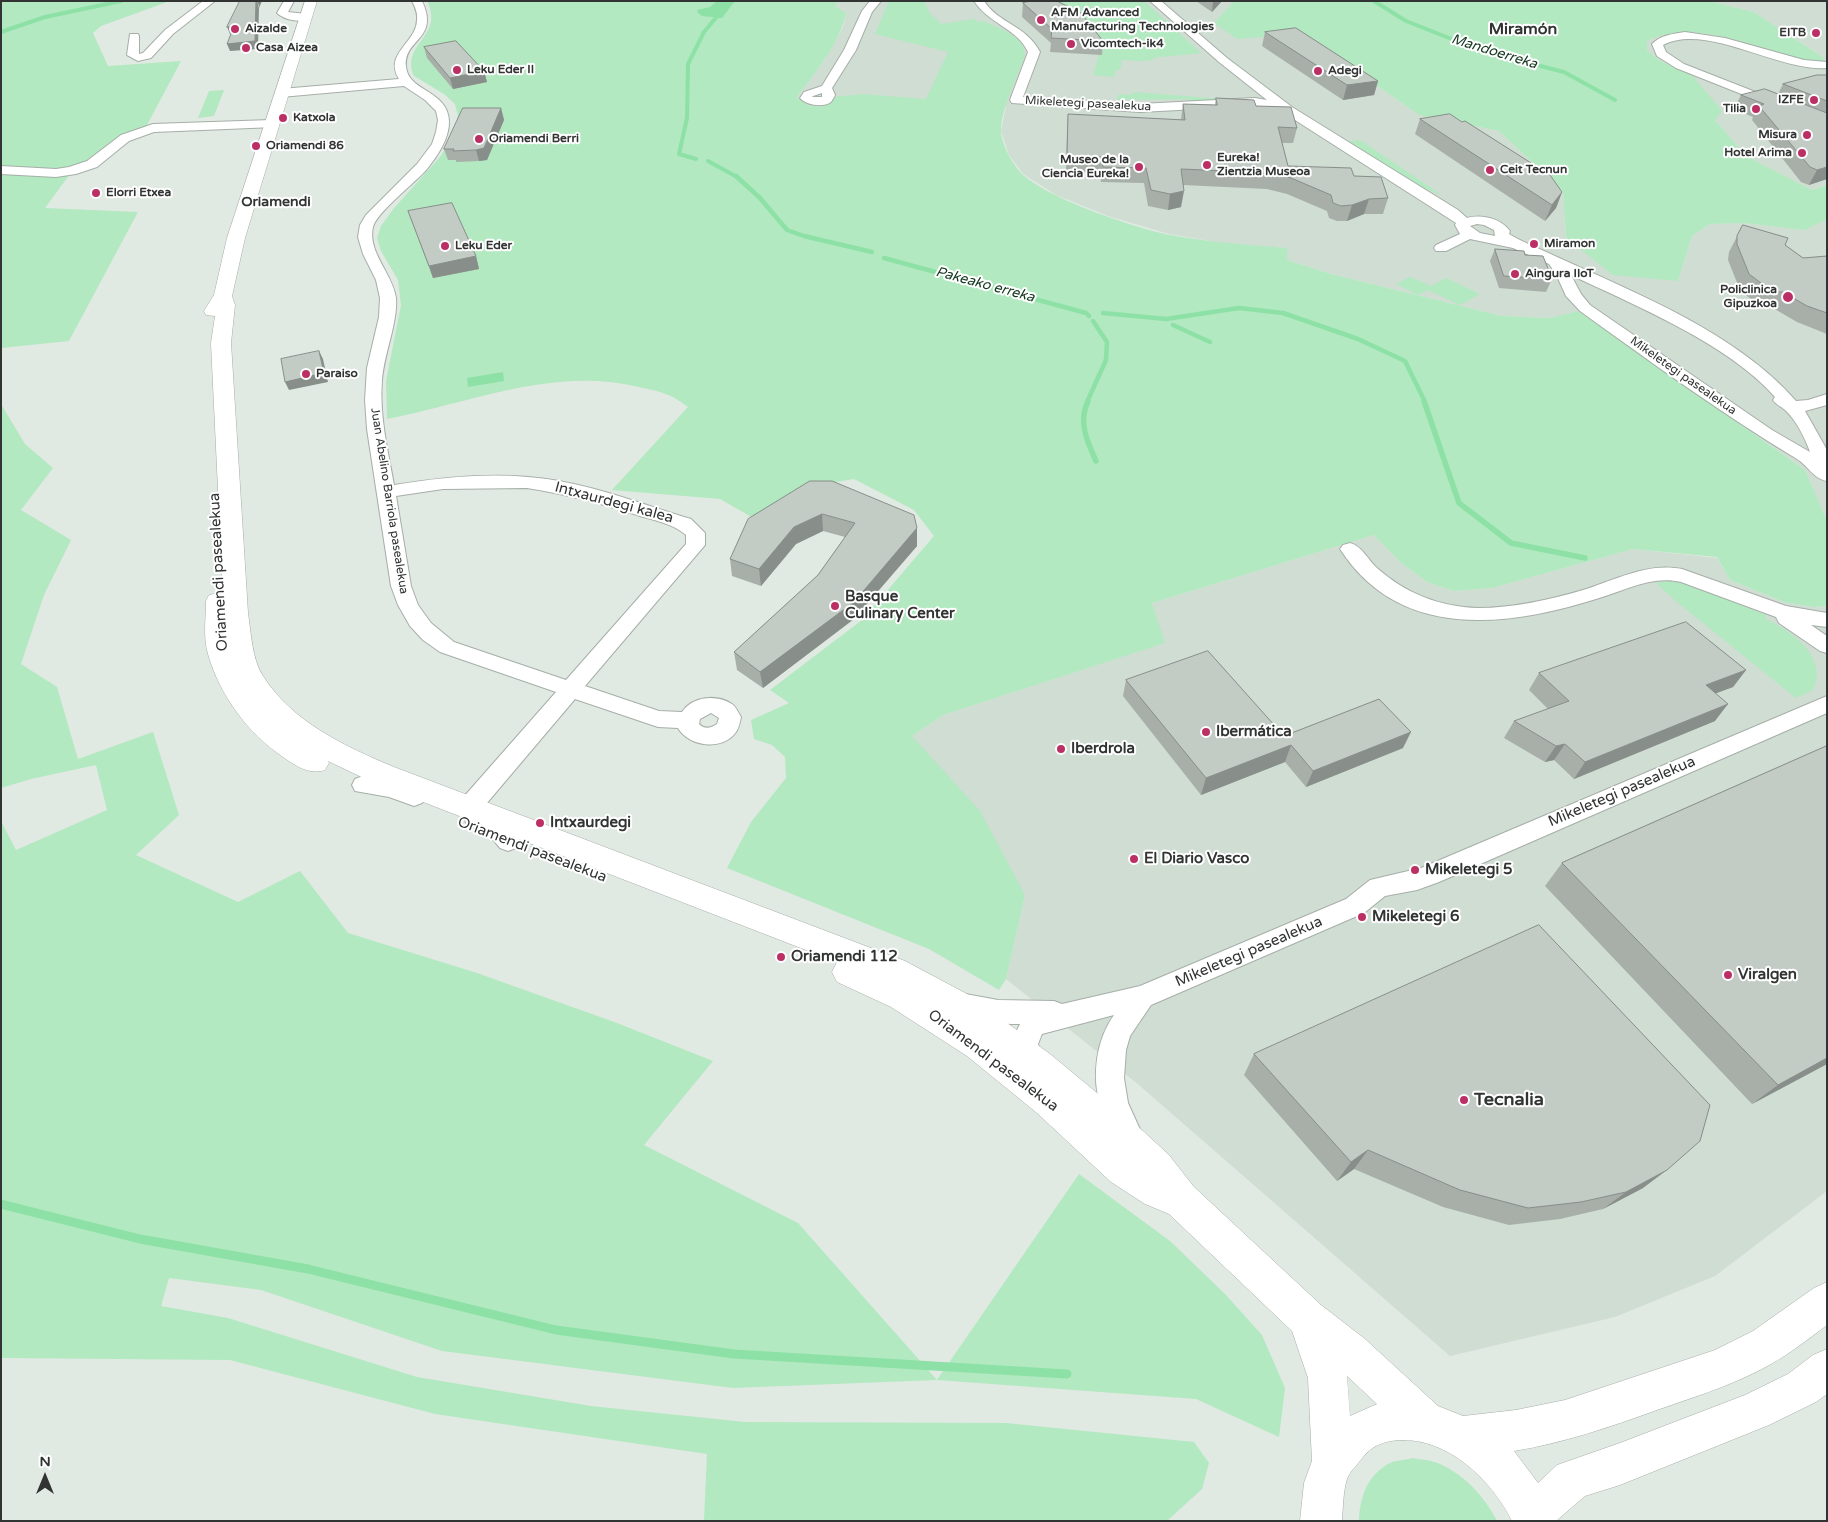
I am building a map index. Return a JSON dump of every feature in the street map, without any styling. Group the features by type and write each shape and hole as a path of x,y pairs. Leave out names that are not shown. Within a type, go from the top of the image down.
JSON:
{"street":[{"path":"134,36 133,55 138,58 147,56 169,32 210,1"},
{"path":"289,1 282,10 282,13 293,17 306,17"},
{"name":"Oriamendi pasealekua","path":"311,1 236,238 223,296 215,306 208,329 220,653 236,692 267,731 302,756 363,785 862,978 917,1004 969,1039 1049,1101 1115,1162 1157,1192 1181,1200"},
{"path":"406,82 401,75 400,63 402,54 417,36 421,27 422,16 416,1"},
{"path":"826,88 850,50 867,11 876,1"},
{"name":"Mikeletegi pasealekua","path":"979,1 990,15 1027,39 1032,46 1032,56 1016,100 1140,108 1255,102 1272,104 1288,110"},
{"name":"Mikeletegi pasealekua","path":"1155,1 1223,60 1288,110 1453,213 1467,228 1495,231 1534,244 1555,261 1574,296 1585,308 1766,434 1806,456 1827,476"},
{"path":"1826,70 1798,66 1734,43 1703,38 1677,37 1660,41 1657,44 1661,54 1680,66 1827,124"},
{"path":"282,93 406,82"},
{"name":"Juan Abelino Barriola pasealekua","path":"406,82 437,103 443,111 444,123 434,150 411,178 374,215 366,226 365,236 367,249 385,281 389,300 387,318 374,370 375,426 406,603 430,636 447,647 658,719 688,720"},
{"path":"1,170 42,173 71,171 92,164 125,138 153,128 271,124"},
{"name":"Mikeletegi pasealekua","path":"1417,190 1450,202 1518,245 1694,329 1692,342 1790,406 1813,437 1827,476"},
{"path":"1441,248 1467,228"},
{"name":"Oriamendi pasealekua","path":"223,296 226,305 221,343 236,613 241,652 251,678 273,708 295,728 323,748 384,775 894,971 956,1004 1031,1059 1131,1143 1156,1167 1181,1200 1307,1319 1351,1353 1425,1421"},
{"path":"1790,406 1812,405 1827,399"},
{"name":"Intxaurdegi kalea","path":"386,492 443,483 527,482 566,488 619,503 684,523 696,533 695,545 570,688"},
{"path":"1350,549 1373,574 1401,595 1427,608 1452,614 1485,616 1530,608 1572,600 1654,574 1674,574 1691,578 1775,610 1814,620 1827,620"},
{"path":"1775,610 1827,646"},
{"path":"363,785 391,788 443,806 469,807 480,797 570,688"},
{"name":"Mikeletegi pasealekua","path":"1065,1116 1059,1100 1035,1079 1031,1059 1024,1044 1033,1025 1068,1014 1142,997 1354,906 1390,899 1410,887 1417,880 1827,704"},
{"path":"469,807 476,819 498,829 508,841"},
{"path":"1131,1143 1114,1105 1110,1078 1112,1050 1119,1030 1142,997"},
{"name":"Mikeletegi pasealekua","path":"956,1004 998,1012 1037,1011 1068,1014"},
{"path":"1464,1436 1498,1435 1561,1423 1692,1378 1745,1357 1804,1319 1827,1301"},
{"name":"Oriamendi pasealekua","path":"1307,1319 1328,1378 1333,1462"},
{"path":"1317,1516 1333,1462 1349,1440 1371,1425 1397,1419 1425,1421 1445,1427 1464,1436 1490,1456 1508,1475 1533,1516 1572,1480 1620,1464 1755,1412 1802,1388 1827,1369"}],"shaded area":[{"path":"1,1 170,1 101,26 93,33 108,66 181,61 146,127 70,174 45,208 138,212 69,341 1,348"},
{"path":"427,1 839,1 835,6 846,13 843,25 826,57 797,97 807,105 822,107 834,97 862,94 926,99 948,52 875,34 889,1 924,1 929,12 941,24 974,19 978,22 984,21 1016,38 1024,49 1025,56 1006,104 1001,123 1003,142 1012,161 1023,175 1053,194 1072,203 1114,219 1170,235 1199,240 1287,248 1287,260 1331,274 1502,316 1550,318 1579,311 1805,470 1827,521 1827,606 1814,607 1784,602 1730,580 1717,557 1633,549 1492,588 1454,591 1427,582 1400,562 1374,535 1152,603 1165,643 943,715 912,736 980,811 1025,895 1006,979 999,990 929,949 727,868 751,822 786,778 785,757 772,745 754,739 751,720 789,703 770,690 862,620 934,536 914,510 854,479 799,488 755,519 720,499 612,490 688,407 665,394 639,387 607,382 575,381 544,384 512,389 387,419 386,381 401,305 398,280 381,251 377,238 381,226 394,208 440,157 453,135 458,116 455,104 444,94 414,76 411,65 413,55 431,23 431,13"},
{"path":"717,1 735,1 722,18 702,16 698,13 697,10 710,7"},
{"path":"839,1 1234,1 1214,23 1303,34 1419,115 1499,131 1563,191 1566,239 1678,281 1692,236 1710,224 1743,223 1805,230 1827,219 1827,521 1805,470 1580,311 1550,318 1502,316 1331,274 1287,260 1287,248 1228,244 1169,234 1108,216 1056,195 1023,174 1009,155 1001,131 1006,107 834,97 822,107 807,105 797,97 825,59 843,27 846,13 835,6"},
{"path":"1039,1 1144,1 1201,53 1153,58 1154,60 1122,60 1120,70 1116,70 1114,77 1093,75 1098,51"},
{"path":"1234,1 1709,1 1754,12 1824,58 1823,61 1800,60 1720,36 1690,33 1675,33 1647,41 1647,50 1660,61 1691,74 1722,111 1715,120 1746,156 1812,190 1827,185 1827,219 1805,230 1743,223 1710,224 1692,236 1678,281 1613,275 1566,238 1563,191 1499,131 1419,115 1303,34 1237,39 1214,23"},
{"path":"1709,1 1827,1 1827,185 1812,190 1746,156 1715,120 1691,74 1660,61 1647,50 1646,41 1659,35 1681,33 1711,35 1739,40 1794,59 1824,58 1754,12"},
{"path":"224,90 214,116 198,118 209,91"},
{"path":"1133,92 1223,100 1191,102 1188,99 1117,100 1119,94 1132,95"},
{"path":"1360,140 1443,196 1424,188 1345,142"},
{"path":"1410,277 1431,286 1446,278 1480,294 1460,305 1428,290 1418,295 1396,284"},
{"path":"503,372 504,381 468,387 467,378"},
{"path":"1,404 25,444 53,468 21,510 71,540 44,595 21,664 57,687 78,759 153,732 179,815 136,855 238,902 300,871 348,933 477,973 617,1023 713,1061 644,1145 798,1223 937,1380 733,1388 442,1351 261,1290 169,1278 161,1306 228,1318 417,1377 591,1406 745,1422 1006,1423 1194,1442 1209,1463 1202,1489 1167,1521 704,1521 707,1454 435,1414 230,1360 1,1358 1,821 16,850 107,810 96,765 31,779 1,788"},
{"path":"1374,535 1400,562 1427,582 1454,591 1492,588 1633,549 1717,558 1730,580 1784,602 1814,607 1827,606 1827,1191 1715,1276 1615,1317 1450,1356 1139,1085 1006,979 1025,895 912,736 943,715 1164,643 1152,603"},
{"path":"1669,581 1687,584 1766,615 1766,619 1791,634 1812,656 1816,665 1817,675 1813,690 1796,698 1656,583"},
{"path":"1079,1174 1170,1241 1225,1294 1262,1335 1285,1388 1279,1437 1196,1399 937,1380"},
{"path":"1413,1458 1437,1463 1458,1474 1480,1495 1497,1521 1359,1521 1363,1495 1370,1480 1390,1463"}],"building":[{"path":"240,1 256,1 255,41 227,44 234,26 227,27"},
{"path":"1031,1 1057,1 1081,13 1103,41 1051,38 1052,29 1023,3"},
{"path":"1296,28 1378,81 1347,85 1265,32"},
{"path":"456,41 484,71 450,78 424,47"},
{"path":"1817,75 1827,75 1827,101 1783,84"},
{"path":"1765,89 1827,113 1827,167 1817,170 1810,167 1759,106 1764,104 1741,95"},
{"path":"1216,98 1254,100 1256,106 1291,107 1297,128 1278,127 1288,166 1351,168 1354,176 1381,177 1388,198 1369,199 1352,205 1341,206 1333,203 1331,195 1291,178 1271,173 1181,169 1184,191 1170,194 1151,190 1146,168 1103,167 1102,157 1067,156 1068,114 1185,120 1183,104 1217,105"},
{"path":"463,108 501,108 484,148 453,151 454,149 444,149"},
{"path":"1450,114 1462,122 1465,121 1550,175 1562,192 1552,205 1420,119"},
{"name":"Leku Eder","path":"452,203 476,256 429,266 408,211"},
{"path":"1743,225 1788,238 1785,245 1803,258 1827,256 1827,313 1807,306 1783,292 1773,292 1749,274 1737,244 1737,236"},
{"path":"1495,249 1524,251 1525,255 1543,256 1552,279 1504,276"},
{"path":"319,351 324,373 285,382 281,359"},
{"name":"Basque Culinary Center","path":"810,481 832,481 914,515 917,528 854,602 760,672 734,652 818,575 855,523 822,514 794,527 759,569 730,559 748,519"},
{"path":"1686,622 1746,670 1706,685 1728,704 1585,762 1565,744 1556,746 1514,721 1569,701 1539,673"},
{"name":"Ibermática","path":"1208,651 1284,736 1379,699 1411,732 1313,771 1291,745 1206,778 1126,680"},
{"name":"Viralgen","path":"1827,746 1827,1058 1778,1085 1562,863"},
{"name":"Tecnalia","path":"1539,925 1710,1105 1700,1141 1667,1170 1626,1192 1581,1202 1528,1208 1460,1190 1368,1150 1351,1162 1254,1054"}],"waterway":[{"path":"1,32 45,17 121,1"},
{"name":"Pakeako erreka","path":"696,159 679,154 687,118 688,64 704,32 730,1"},
{"name":"Mandoerreka","path":"1374,1 1406,21 1482,51 1564,72 1615,100"},
{"name":"Pakeako erreka","path":"708,161 737,177"},
{"name":"Pakeako erreka","path":"736,176 760,198 787,230 804,236 872,252"},
{"name":"Pakeako erreka","path":"884,258 1086,313 1089,316"},
{"path":"1103,313 1166,319 1239,308 1283,313 1358,339 1405,361 1425,402"},
{"path":"1087,402 1106,360 1107,342 1093,321"},
{"path":"1173,325 1210,342"},
{"path":"1088,401 1085,409 1084,424 1087,439 1096,461"},
{"path":"1424,401 1459,503 1511,543 1585,558"},
{"path":"1,1204 140,1239 308,1269 556,1330 734,1354 1067,1374"}],"place":[{"name":"AFM Advanced Manufacturing Technologies","path":"1041,20"},
{"name":"Aizalde","path":"235,29"},
{"name":"EITB","path":"1816,33"},
{"name":"Vicomtech-ik4","path":"1071,44"},
{"name":"Casa Aizea","path":"246,48"},
{"name":"Leku Eder II","path":"457,70"},
{"name":"Adegi","path":"1318,71"},
{"name":"IZFE","path":"1814,100"},
{"name":"Tilia","path":"1756,109"},
{"name":"Katxola","path":"283,118"},
{"name":"Misura","path":"1807,135"},
{"name":"Oriamendi Berri","path":"479,139"},
{"name":"Oriamendi 86","path":"256,146"},
{"name":"Hotel Arima","path":"1802,153"},
{"name":"Eureka! Zientzia Museoa","path":"1207,165"},
{"name":"Museo de la Ciencia Eureka!","path":"1139,167"},
{"name":"Ceit Tecnun","path":"1490,170"},
{"name":"Elorri Etxea","path":"96,193"},
{"name":"Miramon","path":"1534,244"},
{"name":"Leku Eder","path":"445,246"},
{"name":"Aingura IIoT","path":"1515,274"},
{"name":"Policlinica Gipuzkoa","path":"1788,297"},
{"name":"Paraiso","path":"306,374"},
{"name":"Basque Culinary Center","path":"835,606"},
{"name":"Ibermática","path":"1206,732"},
{"name":"Iberdrola","path":"1061,749"},
{"name":"Intxaurdegi","path":"540,823"},
{"name":"El Diario Vasco","path":"1134,859"},
{"name":"Mikeletegi 5","path":"1415,870"},
{"name":"Mikeletegi 6","path":"1362,917"},
{"name":"Oriamendi 112","path":"781,957"},
{"name":"Viralgen","path":"1728,975"},
{"name":"Tecnalia","path":"1464,1100"}],"district":[{"name":"Miramón","path":"1523,30"},
{"name":"Oriamendi","path":"276,202"}]}
